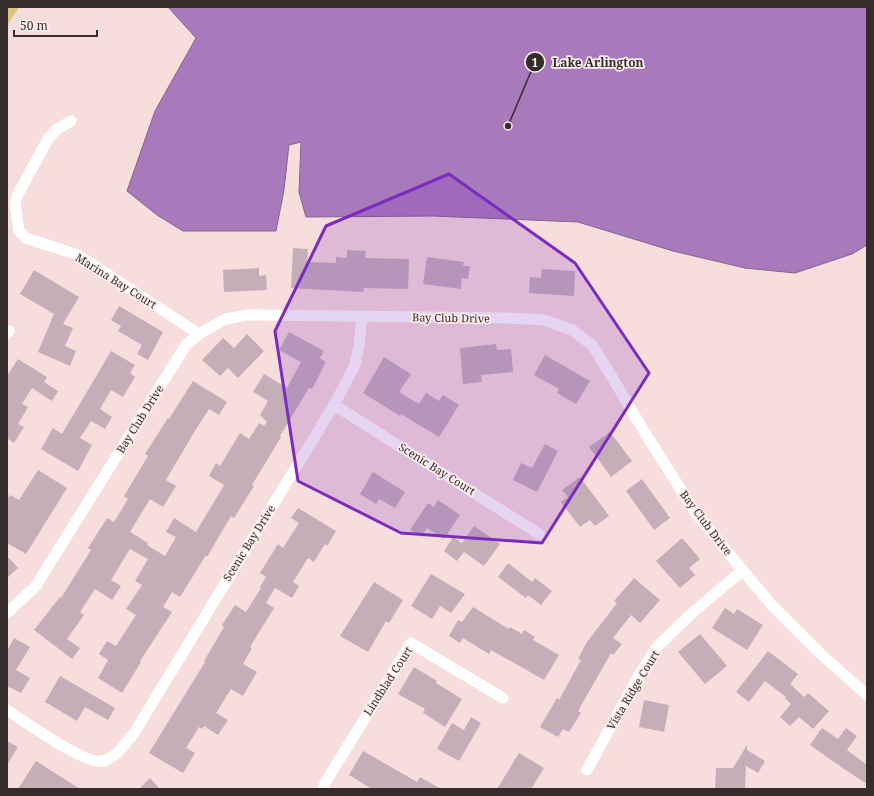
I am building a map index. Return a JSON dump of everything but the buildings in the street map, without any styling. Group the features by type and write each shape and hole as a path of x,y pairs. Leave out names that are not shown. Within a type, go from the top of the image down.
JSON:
{"street":[{"name":"Marina Bay Court","path":"71,121 56,130 48,139 17,196 15,204 19,231 26,238 78,255 199,334"},
{"name":"Bay Club Drive","path":"7,613 35,587 182,351 186,345 199,334 226,320 247,315 544,320 572,330 592,346 695,512 770,603 823,656 867,695"},
{"name":"Scenic Bay Drive","path":"7,710 81,757 98,762 104,761 118,753 134,733 334,405 355,364 360,346 362,318"},
{"name":"Scenic Bay Court","path":"334,405 539,534"},
{"name":"Vista Ridge Court","path":"586,770 639,675 658,647 691,614 743,570"},
{"name":"Lindblad Court","path":"324,789 329,776 411,643 504,698"}],"highlighted area":[{"path":"449,174 575,263 649,373 542,543 401,533 298,481 275,331 326,226"}],"shaded area":[{"path":"7,7 19,7 7,26"},
{"path":"168,7 867,7 867,245 852,254 795,273 745,268 673,251 578,222 433,216 306,217 299,192 301,142 289,145 284,190 276,231 183,231 157,215 127,191 155,111 196,38"}],"place":[{"name":"Lake Arlington","path":"508,126"}]}
